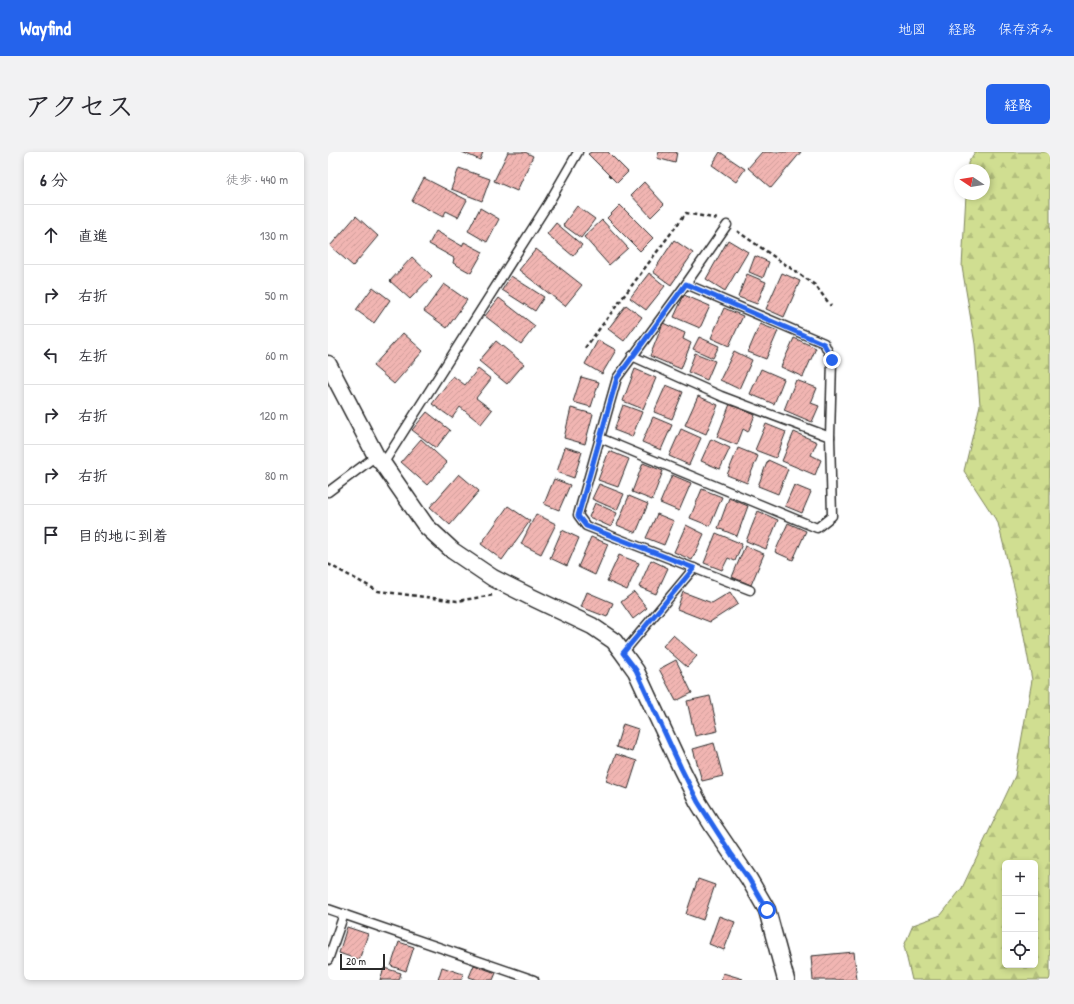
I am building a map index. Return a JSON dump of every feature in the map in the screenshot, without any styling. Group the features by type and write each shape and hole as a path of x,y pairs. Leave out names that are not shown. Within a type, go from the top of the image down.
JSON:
{"street":[{"path":"328,364 380,460 426,526 453,551 493,578 592,626 614,641 636,670 698,802 749,879 767,910 786,980"}],"lane":[{"path":"328,492 380,460 548,204 578,152"},
{"path":"727,225 617,378 578,516 586,526 750,590"},
{"path":"600,438 817,528 832,516 830,437 832,360 824,344 686,284"},
{"path":"632,356 721,396 830,437"},
{"path":"623,653 694,568"},
{"path":"328,909 534,980"},
{"path":"328,960 344,914"}],"path":[{"path":"328,564 378,591 457,601 520,592"}],"green space":[{"path":"975,152 1050,152 1050,980 912,980 904,946 913,925 941,915 962,888 1015,776 1032,680 1017,599 998,523 964,471 980,405 975,344 962,267 966,200 990,200 990,164 968,164"}],"building":[{"path":"462,152 483,152 480,160"},
{"path":"508,152 525,152 533,156 517,191 494,181"},
{"path":"591,152 608,152 628,172 617,183 588,154"},
{"path":"659,152 677,152 675,163 657,158"},
{"path":"720,152 745,169 736,182 712,165"},
{"path":"762,152 801,152 771,188 748,168"},
{"path":"459,168 490,179 482,201 451,189"},
{"path":"424,178 467,200 458,217 446,211 443,217 412,201"},
{"path":"644,182 664,204 651,217 631,195"},
{"path":"620,205 653,238 640,251 607,218"},
{"path":"577,206 595,219 581,238 563,225"},
{"path":"480,208 499,219 487,242 468,231"},
{"path":"356,216 378,236 353,266 330,246"},
{"path":"602,220 628,248 609,265 584,237"},
{"path":"556,223 582,245 573,256 547,234"},
{"path":"436,231 462,246 464,242 483,252 471,273 453,263 454,258 429,244"},
{"path":"674,240 693,253 671,285 653,272"},
{"path":"728,240 748,252 725,291 706,279"},
{"path":"536,249 582,285 565,306 519,270"},
{"path":"755,256 769,262 763,278 749,272"},
{"path":"412,257 432,276 410,299 390,281"},
{"path":"649,273 665,286 646,310 630,298"},
{"path":"782,273 800,281 784,317 766,309"},
{"path":"747,274 766,282 757,304 738,297"},
{"path":"511,276 544,297 535,311 502,290"},
{"path":"444,284 467,300 447,328 424,311"},
{"path":"373,287 390,300 374,323 356,310"},
{"path":"684,295 710,306 700,328 674,317"},
{"path":"499,298 535,326 521,344 485,316"},
{"path":"626,305 642,317 624,341 608,329"},
{"path":"724,308 743,316 729,346 711,338"},
{"path":"663,323 685,333 683,339 691,343 681,369 650,356"},
{"path":"760,324 778,331 766,359 748,352"},
{"path":"403,333 423,351 394,384 373,366"},
{"path":"699,337 719,346 713,358 693,349"},
{"path":"794,338 816,348 803,377 781,367"},
{"path":"598,340 616,350 602,374 585,364"},
{"path":"496,341 524,364 507,384 479,361"},
{"path":"734,351 752,360 739,389 720,380"},
{"path":"695,353 715,361 707,380 688,372"},
{"path":"478,369 491,379 476,398 492,410 481,424 460,407 452,418 432,404 453,376 465,385"},
{"path":"635,369 656,378 643,409 623,401"},
{"path":"761,369 784,379 774,404 750,394"},
{"path":"581,377 599,382 591,407 573,402"},
{"path":"796,380 817,388 811,403 819,406 812,422 784,410"},
{"path":"666,385 683,392 672,419 654,412"},
{"path":"698,396 718,405 706,434 685,425"},
{"path":"730,404 755,415 748,432 743,429 737,445 717,437"},
{"path":"623,405 642,412 632,437 614,430"},
{"path":"571,408 593,414 585,444 564,438"},
{"path":"427,412 450,430 436,448 412,430"},
{"path":"653,417 672,425 661,450 642,442"},
{"path":"766,424 786,432 776,458 755,450"},
{"path":"681,429 701,438 689,465 669,456"},
{"path":"794,432 817,442 811,455 821,460 815,475 782,461"},
{"path":"421,439 447,463 427,485 401,462"},
{"path":"711,439 730,448 720,469 701,461"},
{"path":"565,447 582,452 574,478 557,472"},
{"path":"738,448 758,456 747,483 727,475"},
{"path":"609,451 629,459 618,487 598,480"},
{"path":"768,460 788,469 778,494 758,486"},
{"path":"643,463 663,471 652,500 632,492"},
{"path":"459,474 479,491 450,525 430,507"},
{"path":"672,475 691,483 679,511 660,503"},
{"path":"554,479 570,485 559,510 544,504"},
{"path":"599,484 624,494 617,510 592,499"},
{"path":"794,485 811,492 802,513 785,506"},
{"path":"702,489 722,497 710,526 690,518"},
{"path":"629,496 648,504 636,533 617,525"},
{"path":"729,498 748,506 737,536 718,528"},
{"path":"595,503 617,513 611,527 589,517"},
{"path":"508,506 530,521 502,560 481,544"},
{"path":"758,511 778,520 766,549 746,541"},
{"path":"536,514 556,524 541,554 521,544"},
{"path":"657,514 674,521 664,545 646,538"},
{"path":"788,523 806,531 793,560 775,552"},
{"path":"686,525 704,534 692,560 674,552"},
{"path":"562,530 579,538 567,566 550,558"},
{"path":"716,533 742,544 735,561 728,558 722,570 704,563"},
{"path":"591,537 608,544 595,575 578,567"},
{"path":"745,546 764,554 751,585 732,577"},
{"path":"619,555 639,563 627,590 607,581"},
{"path":"651,560 668,568 656,594 639,587"},
{"path":"587,592 613,603 607,617 581,607"},
{"path":"634,592 647,608 633,619 621,602"},
{"path":"683,592 712,603 730,592 738,604 710,622 677,609"},
{"path":"673,635 697,656 687,667 663,646"},
{"path":"676,660 692,693 676,701 659,669"},
{"path":"710,696 718,731 695,736 687,701"},
{"path":"623,724 638,729 632,752 616,747"},
{"path":"714,743 723,776 702,781 693,749"},
{"path":"616,754 637,761 628,789 606,781"},
{"path":"698,879 715,885 703,920 686,914"},
{"path":"719,916 735,922 724,950 709,944"},
{"path":"347,927 368,934 359,960 339,953"},
{"path":"399,942 414,947 406,971 391,966"},
{"path":"854,952 857,980 813,980 811,956"},
{"path":"474,965 496,973 493,980 478,980 469,977"},
{"path":"442,967 463,974 461,980 438,980"},
{"path":"384,968 401,973 399,980 380,980"},
{"path":"723,973 743,979 721,980"}],"route":[{"path":"767,910 749,879 712,826 698,802 636,670 623,653 694,568 586,526 578,516 617,378 686,284 824,344 832,360"}]}
